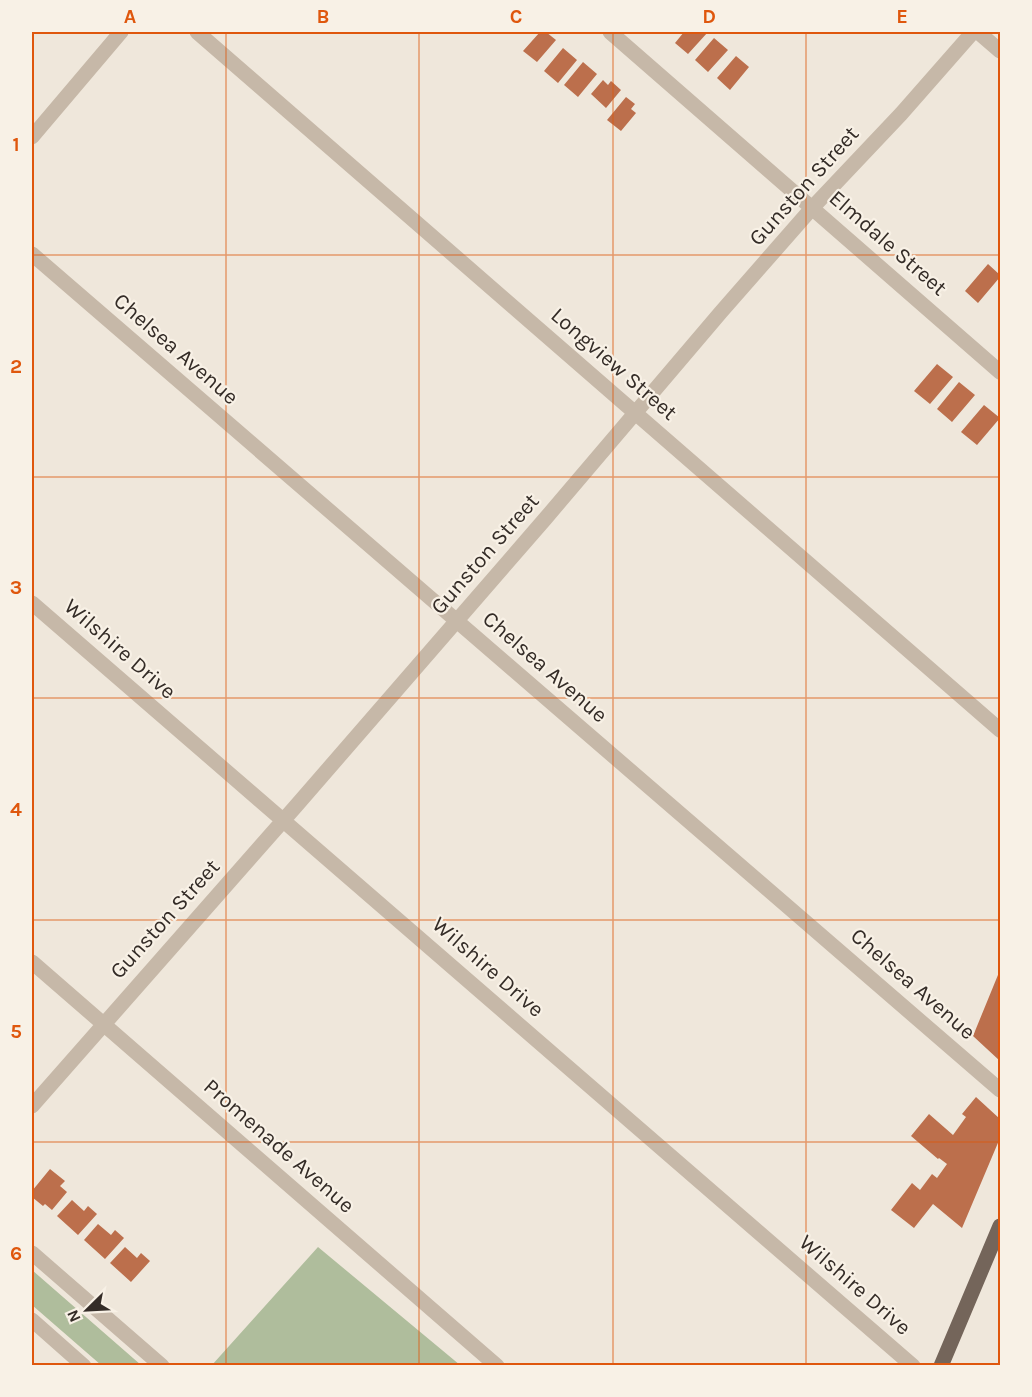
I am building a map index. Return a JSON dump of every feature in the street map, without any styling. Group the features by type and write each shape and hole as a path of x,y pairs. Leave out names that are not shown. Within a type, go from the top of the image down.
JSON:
{"main road":[{"path":"941,1365 1000,1226"}],"street":[{"path":"32,137 121,32"},
{"name":"Longview Street","path":"197,32 1000,730"},
{"name":"Elmdale Street","path":"610,32 1000,372"},
{"name":"Gunston Street","path":"32,1106 457,620 813,207 901,114 973,32"},
{"path":"978,32 1000,51"},
{"name":"Chelsea Avenue","path":"32,254 1000,1090"},
{"name":"Wilshire Drive","path":"32,603 914,1365"},
{"name":"Promenade Avenue","path":"32,962 497,1365"},
{"path":"32,1253 162,1365"},
{"path":"32,1320 84,1365"}],"green space":[{"path":"318,1247 460,1365 212,1365"},
{"path":"32,1270 141,1365 101,1365 32,1305"}],"building":[{"path":"540,32 546,32 556,40 537,62 523,51"},
{"path":"684,32 708,32 688,54 675,43"},
{"path":"714,38 728,50 708,72 695,60"},
{"path":"563,48 577,60 558,83 544,71"},
{"path":"736,56 749,67 730,90 717,78"},
{"path":"583,62 597,74 578,97 564,85"},
{"path":"603,80 608,85 611,81 621,90 606,108 591,94"},
{"path":"626,97 635,104 631,109 636,113 621,131 607,120"},
{"path":"988,264 1000,277 978,303 965,291"},
{"path":"937,364 953,377 930,404 914,391"},
{"path":"959,382 975,395 952,422 937,409"},
{"path":"984,405 1000,418 977,445 961,432"},
{"path":"1000,970 1000,1061 973,1036"},
{"path":"976,1097 1000,1119 1000,1138 962,1228 933,1204 914,1228 891,1210 912,1183 920,1190 932,1174 937,1178 947,1164 911,1136 929,1114 953,1135 966,1117 962,1114"},
{"path":"50,1169 65,1181 60,1186 67,1192 52,1210 32,1197 32,1191"},
{"path":"72,1200 84,1211 88,1206 97,1214 78,1235 57,1216"},
{"path":"98,1224 111,1235 115,1230 124,1238 105,1259 84,1240"},
{"path":"125,1247 137,1258 141,1253 150,1261 131,1282 110,1263"}]}
